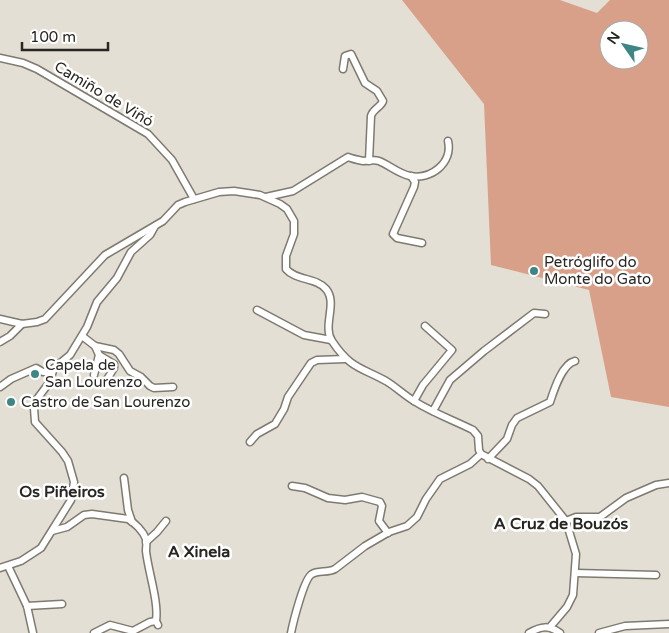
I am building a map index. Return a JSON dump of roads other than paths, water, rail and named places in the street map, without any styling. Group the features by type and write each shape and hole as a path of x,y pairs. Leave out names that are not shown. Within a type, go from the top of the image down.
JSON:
{"street":[{"path":"343,69 346,56 351,54 362,78 377,91 383,101 372,112 371,116 369,161"},
{"name":"Camiño de Viñó","path":"0,58 37,69 148,134 172,160 194,199"},
{"path":"0,319 22,324 45,319 90,273 99,260 163,221 178,205 226,191 266,197 292,191 344,158 380,161 404,174 411,176 423,175 439,170 448,155 448,140"},
{"path":"411,176 415,182 414,187 393,234 397,238 422,243"},
{"path":"266,197 287,210 294,221 294,234 286,256 286,269 294,276 324,286 329,293 329,330 331,340 345,359 359,369 388,382 414,401 477,433 481,454 529,478 538,486 566,521 576,554 576,573 570,602 550,627"},
{"path":"0,568 20,561 36,551 46,541 71,500 74,482 68,461 35,422 34,408 37,399 49,383 52,372 60,362 70,355 82,336 97,302 117,278 131,252 150,235 156,225"},
{"path":"257,310 304,335 331,340"},
{"path":"433,411 450,380 484,351 534,314 545,314"},
{"path":"0,342 10,336 22,324"},
{"path":"414,401 423,385 452,350 425,326"},
{"path":"82,336 95,346 100,355 113,362 115,366 106,381"},
{"path":"95,346 114,350 119,354 130,372 141,377 154,388 173,388"},
{"path":"94,375 100,355"},
{"path":"250,442 257,434 275,424 284,409 288,397 311,363 317,360 345,359"},
{"path":"488,458 507,439 512,425 517,418 550,402 558,379 570,363 575,361"},
{"path":"0,387 36,368 43,372 52,372"},
{"path":"291,633 297,606 310,575 315,572 330,572 361,549 388,533 407,526 417,517 426,498 440,479 470,464 481,454"},
{"path":"124,478 128,510 132,522"},
{"path":"566,521 576,518 600,517 626,498 656,485 669,483"},
{"path":"292,486 305,488 328,498 345,500 362,497 380,502 382,506 379,521 388,533"},
{"path":"52,531 67,527 84,515 92,514 128,519 142,532 146,542 157,623 150,622 135,631 110,625 94,633"},
{"path":"146,542 166,521"},
{"path":"8,566 26,606 33,633"},
{"path":"576,573 656,575"},
{"path":"26,606 62,604"},
{"path":"600,633 625,626 669,624"},
{"path":"529,633 539,628 550,627 560,633"}],"place":[{"name":"Petróglifo do Monte do Gato","path":"534,271"},
{"name":"Capela de San Lourenzo","path":"35,374"},
{"name":"Castro de San Lourenzo","path":"11,402"}],"district":[{"name":"Os Piñeiros","path":"62,491"},
{"name":"A Cruz de Bouzós","path":"561,523"},
{"name":"A Xinela","path":"199,551"}]}
